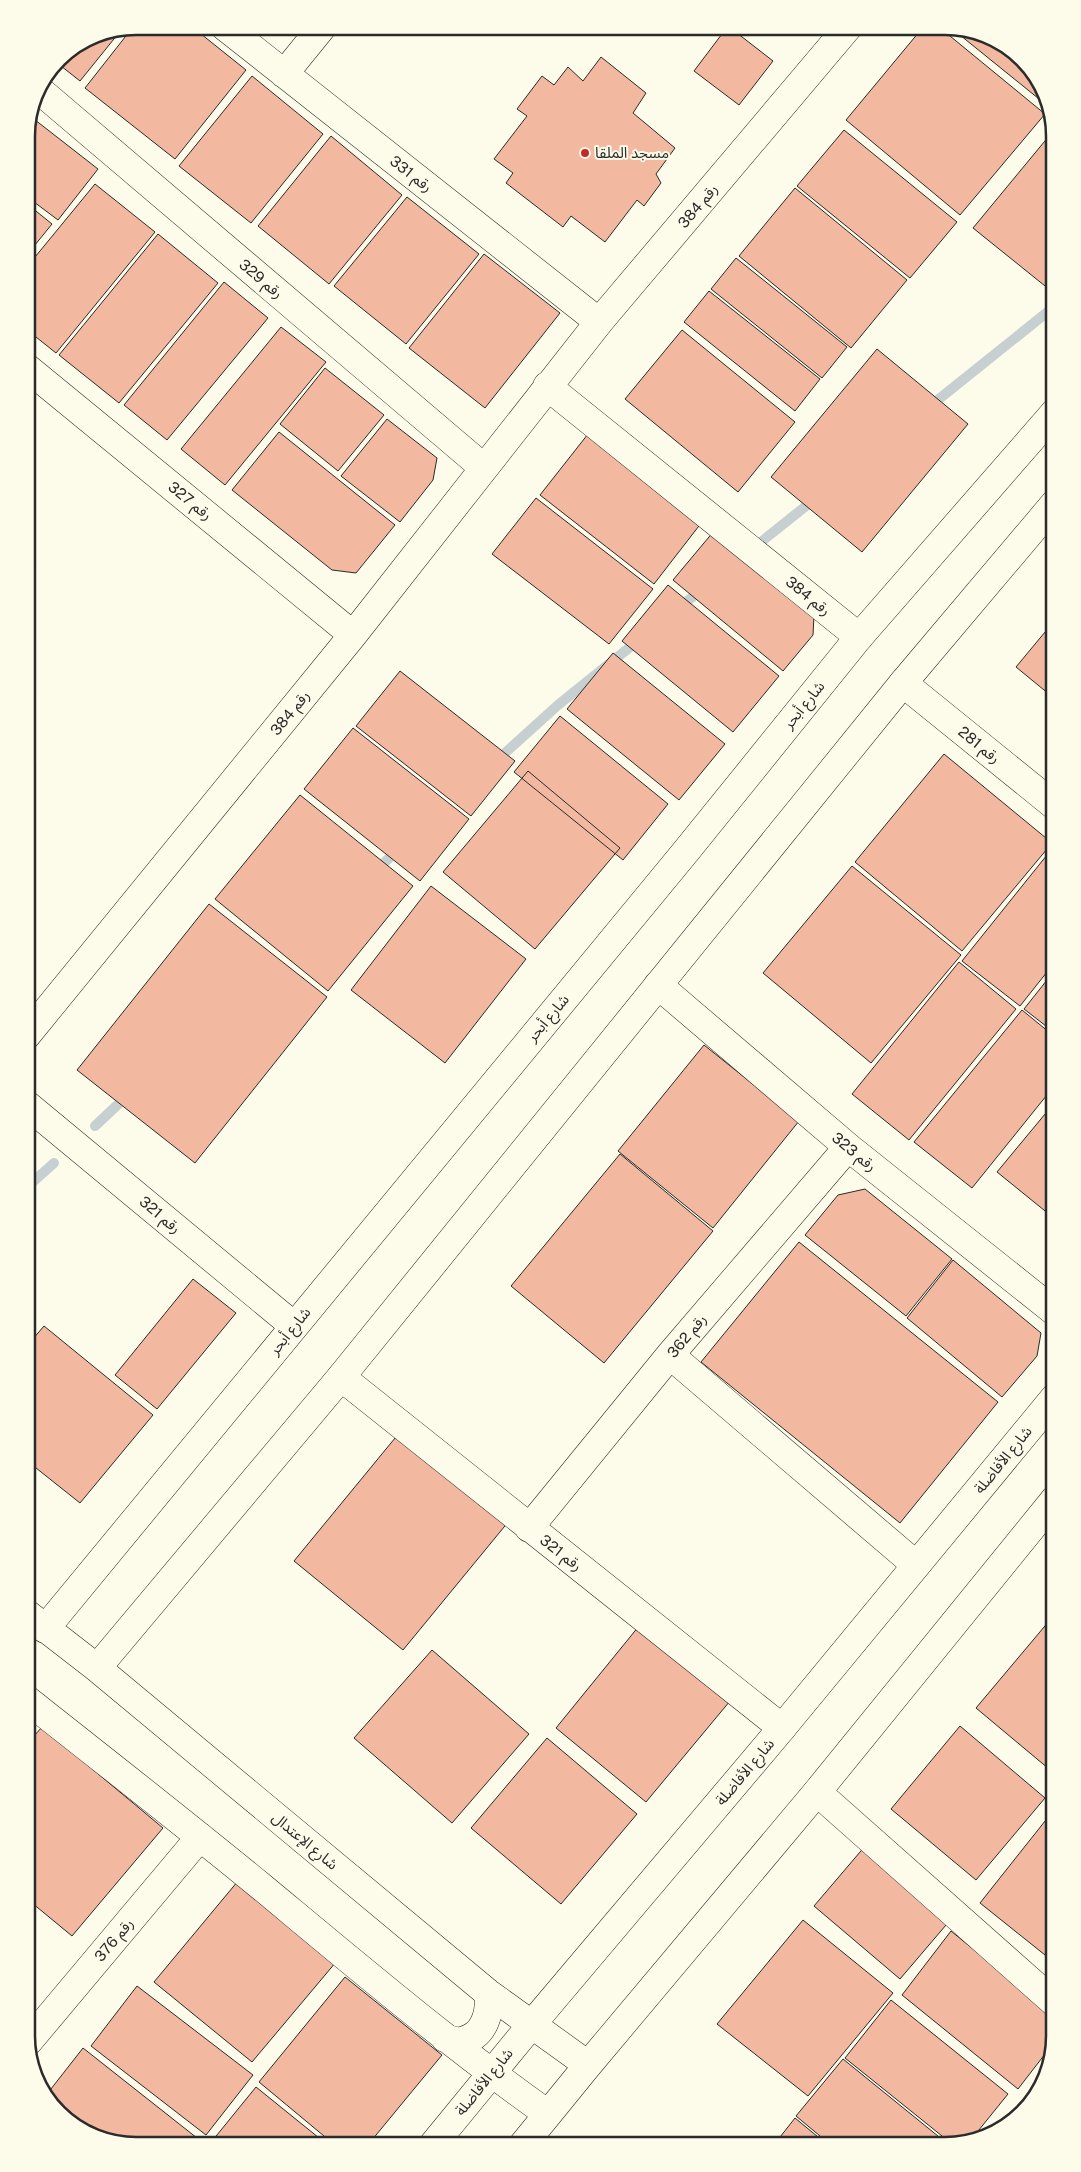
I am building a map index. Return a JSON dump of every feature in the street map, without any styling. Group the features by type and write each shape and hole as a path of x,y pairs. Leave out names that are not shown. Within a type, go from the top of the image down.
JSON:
{"street":[{"name":"رقم 331","path":"235,35 599,322"},
{"path":"284,74 316,35"},
{"name":"رقم 384","path":"35,1025 353,635 599,322 841,35"},
{"name":"رقم 329","path":"44,94 484,468"},
{"name":"رقم 327","path":"35,373 353,635"},
{"name":"رقم 384","path":"547,386 859,637"},
{"name":"شارع أبحر","path":"36,1621 294,1326 681,857 859,637 1046,422"},
{"path":"97,1668 341,1377 903,683 1046,515"},
{"name":"رقم 281","path":"903,683 1046,799"},
{"name":"رقم 323","path":"658,985 848,1147 1046,1305"},
{"name":"رقم 321","path":"35,1111 294,1326"},
{"name":"رقم 362","path":"529,1528 670,1355 848,1147"},
{"path":"670,1355 916,1566"},
{"name":"رقم 321","path":"341,1377 782,1728"},
{"name":"شارع الأفاضلة","path":"439,2137 532,2024 782,1728 1046,1408"},
{"path":"529,2137 817,1792 1046,1511"},
{"name":"شارع الإعتدال","path":"36,1621 97,1668 488,1993 588,2065"},
{"path":"35,1706 200,1837 445,2038 491,2074 548,2114"},
{"path":"817,1792 1046,1995"},
{"name":"رقم 376","path":"35,2034 200,1837"},
{"path":"445,2038 461,2041 483,2027 488,2015 488,1993"}],"building":[{"path":"202,35 246,70 175,159 85,88 126,36"},
{"path":"721,35 740,35 773,61 739,105 694,71"},
{"path":"917,35 949,35 1043,113 1044,115 960,215 846,120"},
{"path":"115,37 80,81 62,67 80,52 104,40"},
{"path":"962,37 990,45 1012,60 1025,75 1039,99"},
{"name":"مسجد الملقا","path":"601,57 646,93 633,113 675,148 656,174 661,183 644,206 637,200 605,242 571,216 563,227 506,183 513,173 494,159 527,116 517,109 542,76 554,85 568,67 583,81"},
{"path":"252,76 323,134 251,223 179,166"},
{"path":"36,121 98,169 58,220 35,203"},
{"path":"844,130 957,222 910,278 797,186"},
{"path":"331,136 402,195 329,284 258,226"},
{"path":"1046,140 1046,287 973,228"},
{"path":"95,184 155,232 56,353 35,336 35,257"},
{"path":"795,188 907,280 851,348 739,256"},
{"path":"407,197 479,254 406,344 334,286"},
{"path":"35,210 52,224 35,245"},
{"path":"158,234 218,283 119,403 59,355"},
{"path":"484,254 560,313 485,408 409,348"},
{"path":"736,258 847,347 822,378 711,289"},
{"path":"224,282 268,318 167,440 124,405"},
{"path":"709,291 820,379 795,411 684,322"},
{"path":"281,327 326,362 225,485 181,449"},
{"path":"682,330 795,422 738,492 625,399"},
{"path":"877,349 968,424 862,552 771,477"},
{"path":"325,368 384,415 338,471 280,424"},
{"path":"387,419 437,458 433,480 400,522 341,476"},
{"path":"279,432 395,525 356,573 332,570 232,490"},
{"path":"588,434 702,522 654,584 540,495"},
{"path":"536,498 653,589 609,644 492,554"},
{"path":"714,531 814,615 813,635 783,671 673,580"},
{"path":"668,585 779,676 733,732 622,641"},
{"path":"1046,631 1046,692 1016,667"},
{"path":"613,653 725,744 679,800 567,709"},
{"path":"400,671 515,761 471,816 356,726"},
{"path":"560,716 668,804 623,860 514,772"},
{"path":"353,728 469,819 420,881 304,789"},
{"path":"944,754 1046,838 1046,850 962,951 855,862"},
{"path":"528,771 620,848 535,949 443,872"},
{"path":"300,795 413,886 328,991 215,899"},
{"path":"1046,856 1046,973 1020,1006 962,961"},
{"path":"852,866 961,955 871,1063 763,973"},
{"path":"431,886 526,959 445,1063 351,990"},
{"path":"209,904 327,997 195,1163 77,1070"},
{"path":"959,962 1016,1009 909,1140 852,1094"},
{"path":"1046,981 1046,1026 1024,1009"},
{"path":"1022,1010 1046,1030 1046,1096 972,1188 914,1142"},
{"path":"704,1045 799,1121 713,1228 618,1151"},
{"path":"1046,1113 1046,1212 997,1172"},
{"path":"620,1154 713,1231 604,1363 511,1286"},
{"path":"865,1189 952,1259 906,1316 805,1235 838,1195"},
{"path":"799,1242 998,1402 900,1523 701,1362"},
{"path":"953,1260 1041,1333 1037,1356 1002,1397 907,1318"},
{"path":"193,1279 236,1313 157,1409 115,1375"},
{"path":"44,1326 153,1415 80,1503 35,1467 35,1336"},
{"path":"400,1432 509,1521 403,1650 294,1561"},
{"path":"1046,1625 1046,1766 976,1708"},
{"path":"639,1626 730,1701 646,1802 556,1728"},
{"path":"432,1650 529,1734 452,1823 354,1738"},
{"path":"960,1726 1045,1798 976,1880 891,1809"},
{"path":"42,1727 163,1828 72,1936 35,1905 35,1735"},
{"path":"547,1738 637,1814 561,1904 471,1828"},
{"path":"1046,1820 1046,1956 980,1903"},
{"path":"866,1845 952,1918 900,1979 814,1906"},
{"path":"238,1881 336,1962 252,2062 154,1982"},
{"path":"803,1920 893,1993 808,2096 717,2024"},
{"path":"951,1931 1046,2009 1044,2055 1018,2089 902,1995"},
{"path":"345,1977 442,2055 374,2137 325,2137 259,2082"},
{"path":"137,1986 253,2075 206,2135 91,2046"},
{"path":"891,2000 1008,2094 977,2132 943,2137 845,2058"},
{"path":"83,2048 196,2137 129,2137 104,2132 91,2127 69,2112 60,2103 51,2089"},
{"path":"843,2059 939,2137 821,2137 796,2116"},
{"path":"256,2087 318,2137 215,2137"},
{"path":"795,2118 818,2137 780,2137"}],"waterway":[{"path":"929,407 1046,313"},
{"path":"751,550 816,498"},
{"path":"677,609 703,589"},
{"path":"495,762 558,705 640,639"},
{"path":"375,871 399,849"},
{"path":"95,1126 129,1094"},
{"path":"35,1180 54,1163"}],"place":[{"name":"مسجد الملقا","path":"585,153"}]}
